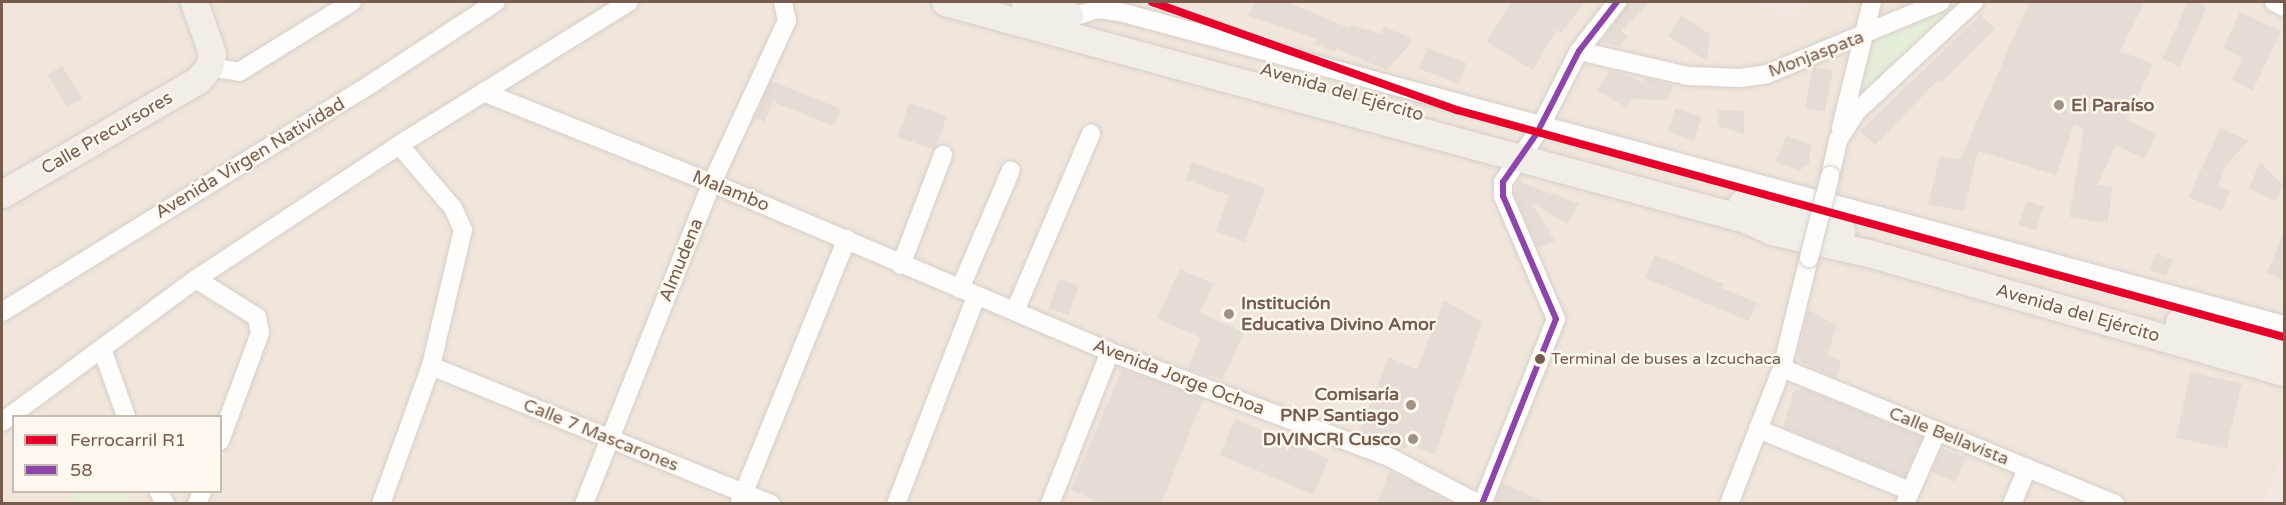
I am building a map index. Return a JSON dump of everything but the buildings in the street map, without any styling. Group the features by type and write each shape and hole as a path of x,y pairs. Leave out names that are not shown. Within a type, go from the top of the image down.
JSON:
{"main road":[{"path":"195,2 212,53 209,67"},
{"name":"Avenida del Ejército","path":"945,2 1530,142 1745,219 1786,226 1846,242 1872,254 2284,372"},
{"name":"Avenida del Ejército","path":"1025,2 2284,351"},
{"name":"Calle Precursores","path":"2,194 198,80 209,67"}],"street":[{"path":"209,67 239,72 352,2"},
{"name":"Avenida Virgen Natividad","path":"2,312 374,82 496,2"},
{"path":"2,422 196,279 399,145 629,2"},
{"name":"Almudena","path":"584,504 712,183 787,21 783,2"},
{"path":"1481,504 1556,319 1503,196 1503,182 1530,142 1579,51 1617,2"},
{"path":"1729,504 1782,368 1872,2"},
{"name":"Monjaspata","path":"1579,51 1688,76 1740,78 1794,66 1941,2"},
{"path":"1838,140 1857,111 1974,2"},
{"path":"2274,2 2284,7"},
{"name":"Malambo","path":"483,92 712,183 847,239 968,293"},
{"path":"1016,311 1091,134"},
{"name":"Avenida del Ejército","path":"1530,142 2284,325"},
{"path":"381,504 431,366 463,230 453,207 399,145"},
{"path":"901,265 943,155"},
{"path":"896,504 1011,170"},
{"path":"742,498 847,239"},
{"path":"196,279 257,317 260,333 222,436"},
{"name":"Avenida Jorge Ochoa","path":"968,293 1110,352 1389,458 1481,504"},
{"path":"102,350 125,415"},
{"path":"1050,504 1110,352"},
{"name":"Calle 7 Mascarones","path":"431,366 610,438 742,498 771,504"},
{"name":"Calle Bellavista","path":"1782,368 2115,504"},
{"path":"1758,429 1908,497 1937,431"},
{"path":"2012,504 2027,468"}],"shaded area":[{"path":"2,2 2284,2 2284,503 2,503"},
{"path":"1759,2 1807,2 1792,23"},
{"path":"2284,448 2284,503 2263,503"}],"green space":[{"path":"1962,4 1860,98 1874,42"},
{"path":"74,493 130,493 130,503 74,503"}],"rail line":[{"name":"R1","path":"1152,2 1457,110 2284,337"}],"transit line":[{"name":"58","path":"1482,504 1556,319 1503,196 1503,182 1537,133 1579,51 1617,2"}],"place":[{"name":"El Paraíso","path":"2059,105"},
{"name":"Institución Educativa Divino Amor","path":"1229,314"},
{"name":"Terminal de buses a Izcuchaca","path":"1540,359"},
{"name":"Comisaría PNP Santiago","path":"1411,405"},
{"name":"DIVINCRI Cusco","path":"1413,439"}]}
